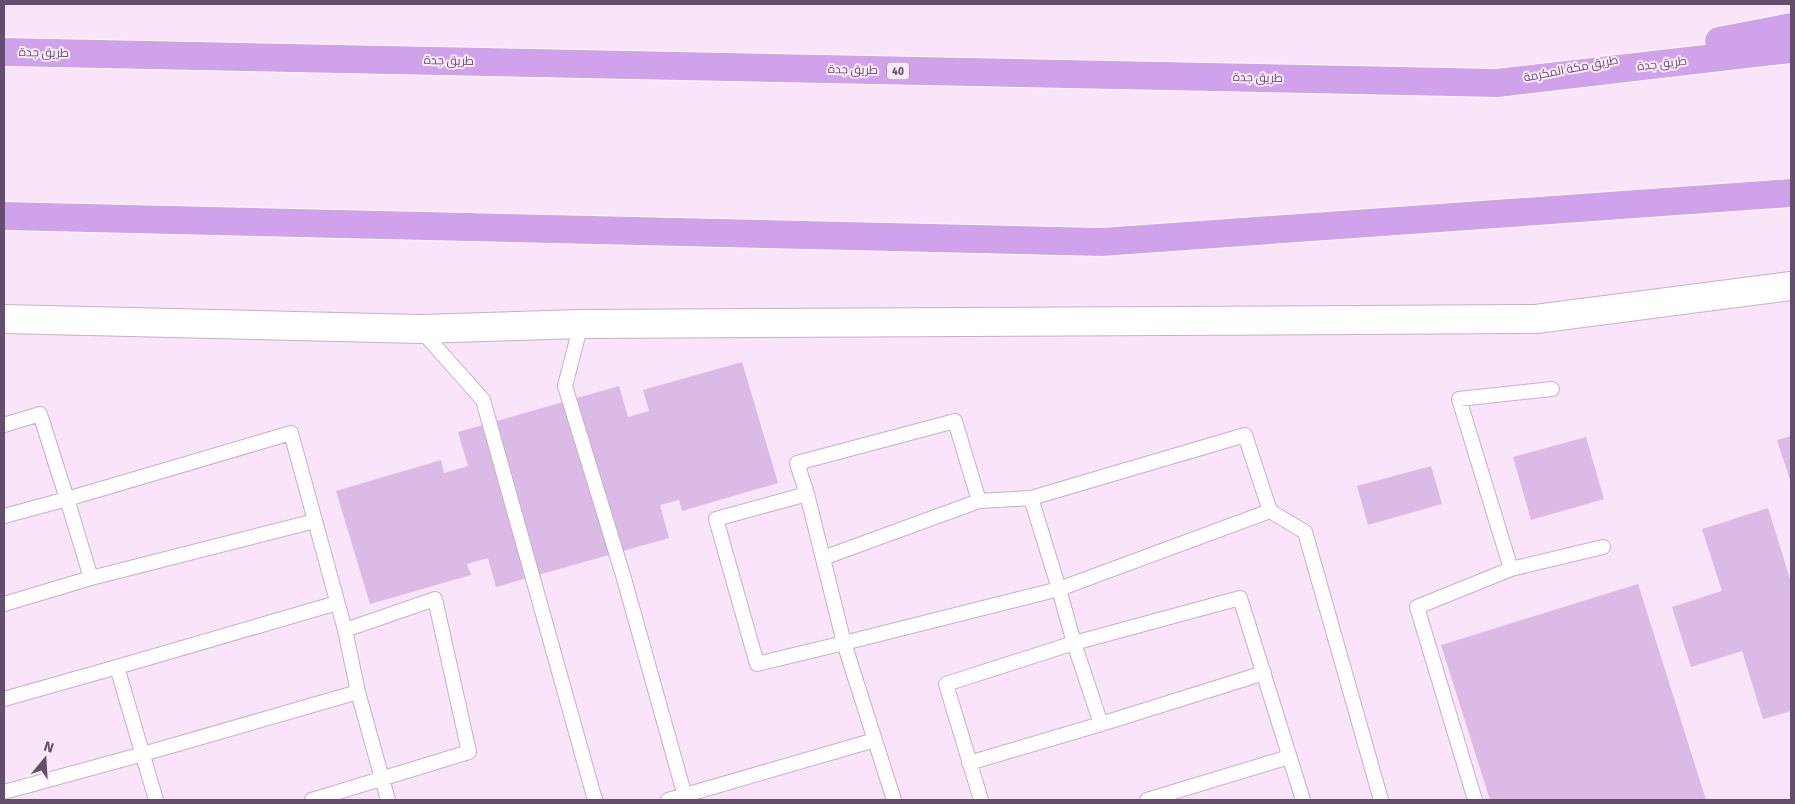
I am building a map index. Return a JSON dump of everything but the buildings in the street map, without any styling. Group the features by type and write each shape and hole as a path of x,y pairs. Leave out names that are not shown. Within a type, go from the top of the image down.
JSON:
{"highway":[{"name":"طريق مكة المكرمة","path":"1497,83 1791,27"},
{"name":"طريق جدة","path":"4,52 1497,83 1791,49"},
{"path":"4,216 1102,242 1791,193"}],"street":[{"path":"4,319 420,328 581,324 1536,319 1791,286"}],"lane":[{"path":"581,324 565,386 623,575 685,798"},
{"path":"420,328 484,400 595,800"},
{"path":"1511,569 1459,399 1552,389"},
{"path":"4,425 40,414 91,578"},
{"path":"894,800 844,643 807,494 797,463 955,421 979,500"},
{"path":"4,516 291,433 345,630 358,692 388,800"},
{"path":"823,558 979,500 1031,498 1245,435 1270,511 1305,532 1381,800"},
{"path":"807,494 716,519 757,664 1059,589 1270,511"},
{"path":"1031,498 1074,643 1101,724"},
{"path":"4,604 91,578 315,521"},
{"path":"1475,800 1417,607 1511,569 1603,546"},
{"path":"981,800 946,684 1074,643 1240,598 1303,800"},
{"path":"312,800 470,752 435,600 345,630"},
{"path":"4,700 337,603"},
{"path":"117,666 156,800"},
{"path":"969,763 1264,673"},
{"path":"4,792 358,692"},
{"path":"668,800 685,798 875,740"},
{"path":"1147,800 1289,757"}]}
